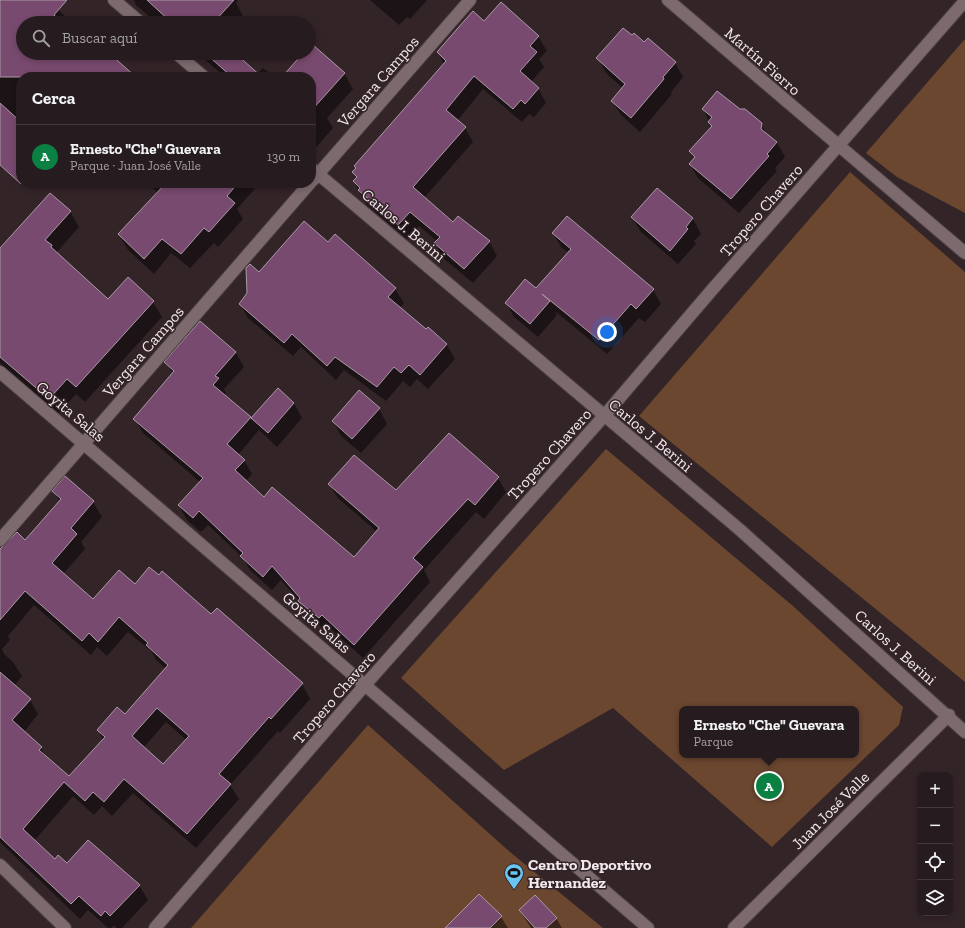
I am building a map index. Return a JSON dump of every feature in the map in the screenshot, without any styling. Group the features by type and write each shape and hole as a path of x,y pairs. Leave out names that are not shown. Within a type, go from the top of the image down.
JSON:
{"street":[{"path":"114,0 133,16"},
{"name":"Vergara Campos","path":"316,174 470,0"},
{"name":"Martín Fierro","path":"668,0 965,253"},
{"name":"Tropero Chavero","path":"156,928 366,685 604,416 965,1"},
{"path":"184,60 198,72"},
{"name":"Carlos J. Berini","path":"316,179 739,529 949,716 965,732"},
{"name":"Vergara Campos","path":"0,540 303,188"},
{"name":"Goyita Salas","path":"0,372 84,442 648,928"},
{"name":"Juan José Valle","path":"734,928 949,716"},
{"path":"0,865 65,928"}],"shaded area":[{"path":"965,39 965,213 897,177 866,153"},
{"path":"850,172 965,272 965,682 639,416"},
{"path":"606,449 793,606 903,707 899,725 772,847 613,708 504,770 401,678"},
{"path":"368,725 510,852 603,928 191,928"}],"building":[{"path":"0,0 67,0 54,15 55,16 16,16 16,60 117,60 130,72 16,72 16,77 0,77"},
{"path":"147,0 234,0 219,16 164,16"},
{"path":"501,2 539,36 530,46 537,52 520,71 539,88 525,104 521,100 513,109 474,76 446,110 466,127 413,187 453,222 458,216 490,241 464,269 434,243 440,237 410,212 398,225 358,190 360,188 353,181 357,177 352,172 356,168 354,166 446,61 437,52 457,29 473,11 484,21"},
{"path":"623,28 632,35 634,33 644,42 648,38 676,62 663,77 664,79 631,118 611,101 625,84 596,58"},
{"path":"316,48 345,73 316,105 316,72 286,72 297,60 316,60"},
{"path":"213,60 243,60 256,72 226,72"},
{"path":"717,91 740,109 745,109 762,123 761,129 777,142 767,154 769,156 731,199 689,164 695,157 689,151 712,126 708,122 712,117 702,109"},
{"path":"0,103 16,117 16,179 0,165"},
{"path":"161,188 234,188 227,196 235,203 209,232 204,228 181,254 162,239 144,259 118,234"},
{"path":"657,188 693,218 686,227 688,229 670,251 631,217"},
{"path":"50,193 71,211 45,240 52,245 51,247 108,299 128,277 154,301 76,387 67,379 49,399 0,357 0,248"},
{"path":"567,216 654,289 636,309 631,304 599,340 542,294 550,301 530,324 505,303 525,279 536,288 571,249 552,233"},
{"path":"304,221 328,242 335,234 396,288 388,297 426,329 428,327 447,344 420,375 409,365 401,373 394,367 377,387 335,357 327,366 292,334 284,343 239,304 247,293 246,268 250,264 259,272"},
{"path":"200,321 236,352 215,376 219,378 213,385 251,417 227,444 245,460 235,470 264,497 272,487 354,557 379,528 328,484 354,455 396,490 449,433 499,477 475,505 468,499 413,558 423,567 354,645 322,615 319,618 298,601 300,598 272,566 263,577 240,556 243,553 199,511 193,518 178,505 203,478 133,419 174,371 164,362"},
{"path":"278,388 294,403 268,433 251,418"},
{"path":"359,390 380,408 352,439 332,421"},
{"path":"65,476 94,501 71,528 77,534 52,563 93,599 119,570 135,584 149,567 159,575 162,571 211,614 217,608 303,683 271,719 269,717 219,774 231,784 187,834 124,779 104,802 93,792 85,801 64,782 23,829 55,859 58,855 67,863 88,840 140,885 110,916 105,911 101,916 79,896 71,904 0,837 0,672 31,699 12,720 42,747 39,750 69,776 105,737 97,730 117,707 125,714 168,665 146,645 148,643 119,617 98,642 89,633 82,641 25,591 0,620 0,549 17,532 25,540 61,499 52,491","holes":["157,708 189,736 163,764 132,736"]},
{"path":"479,894 502,916 490,928 445,928"},
{"path":"535,895 557,918 546,928 535,928 519,910"}],"place":[{"name":"Ernesto \"Che\" Guevara","path":"769,786"},
{"name":"Centro Deportivo Hernandez","path":"514,890"}]}
